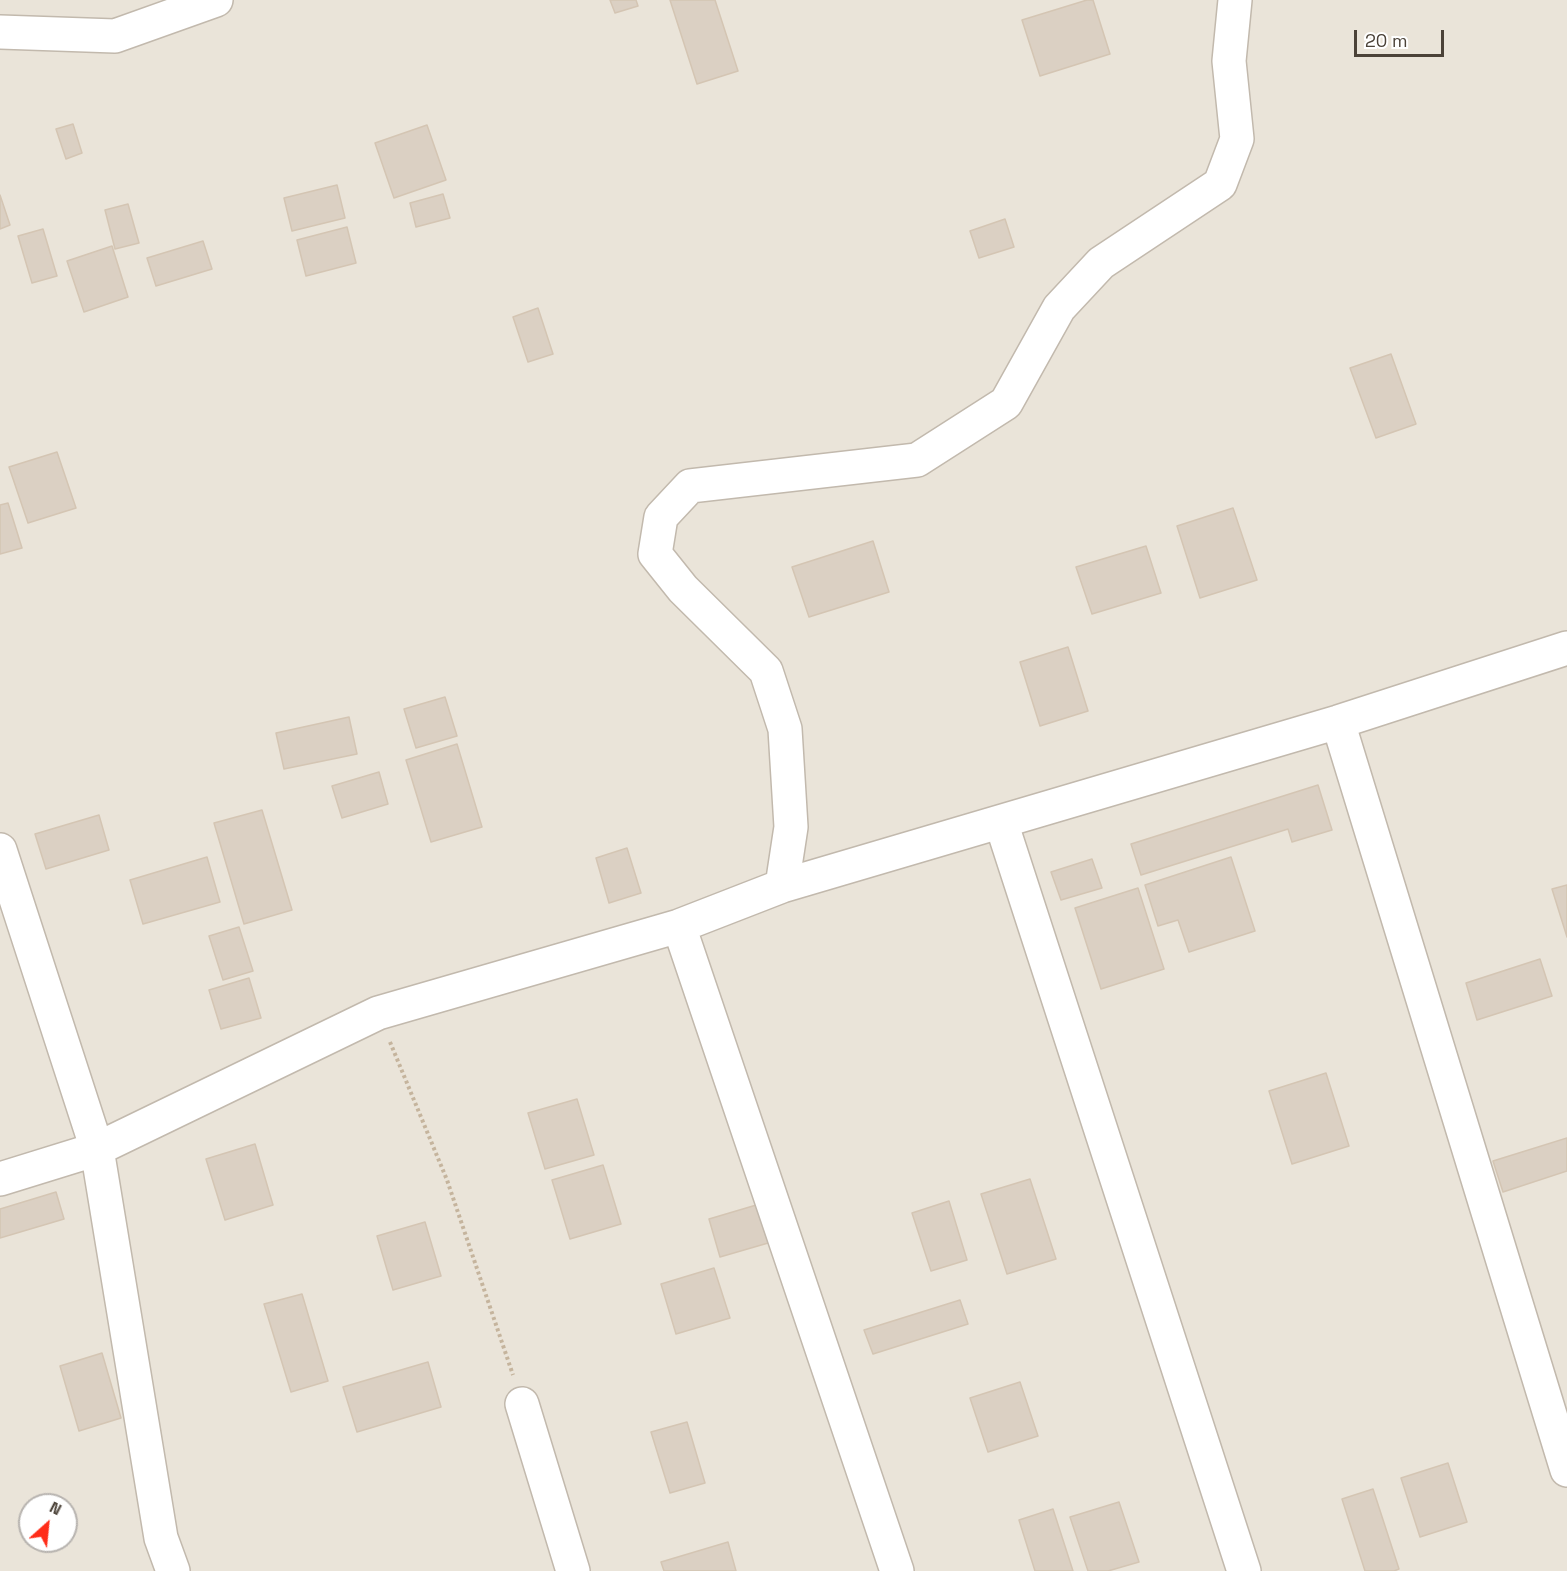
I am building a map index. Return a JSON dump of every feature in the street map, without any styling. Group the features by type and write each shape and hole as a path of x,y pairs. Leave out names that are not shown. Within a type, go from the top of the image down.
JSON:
{"street":[{"path":"0,32 115,36 216,0"},
{"path":"782,886 791,827 785,729 766,671 683,589 655,554 661,517 690,486 917,460 1006,403 1059,308 1101,263 1220,184 1237,139 1229,61 1235,0"},
{"path":"0,1179 97,1149 378,1013 679,926 782,886 1338,722 1567,648"},
{"path":"1338,722 1567,1470"},
{"path":"1001,822 1244,1571"},
{"path":"0,850 97,1149 161,1538 172,1571"},
{"path":"679,926 897,1571"},
{"path":"522,1404 573,1571"}],"path":[{"path":"378,1013 447,1180 522,1404"}],"shaded area":[{"path":"0,0 1567,0 1567,1571 0,1571"}],"building":[{"path":"610,0 636,0 638,6 615,13"},
{"path":"670,0 715,0 738,71 697,84"},
{"path":"1093,0 1110,54 1040,76 1022,20"},
{"path":"73,124 82,153 66,159 56,129"},
{"path":"427,125 446,180 394,198 375,143"},
{"path":"337,185 345,218 292,231 284,198"},
{"path":"443,194 450,218 416,227 410,203"},
{"path":"0,195 10,225 0,229"},
{"path":"128,204 139,243 115,249 105,210"},
{"path":"1005,219 1014,247 979,258 970,231"},
{"path":"347,227 356,263 306,276 297,240"},
{"path":"43,229 57,276 32,283 18,236"},
{"path":"203,241 212,269 156,286 147,258"},
{"path":"112,246 128,297 84,312 67,261"},
{"path":"538,308 553,354 528,362 513,317"},
{"path":"1391,354 1416,424 1376,438 1350,368"},
{"path":"57,452 76,508 28,523 9,467"},
{"path":"8,503 22,548 0,554 0,505"},
{"path":"1233,508 1257,580 1200,598 1177,526"},
{"path":"873,541 889,592 809,617 792,567"},
{"path":"1146,546 1161,593 1092,614 1076,567"},
{"path":"1068,647 1088,711 1040,726 1020,662"},
{"path":"445,697 457,736 416,748 404,709"},
{"path":"349,717 357,754 284,769 276,733"},
{"path":"457,744 482,827 431,842 406,760"},
{"path":"379,772 388,804 342,818 332,786"},
{"path":"1318,785 1332,830 1292,842 1288,829 1141,875 1131,844"},
{"path":"262,810 292,910 244,924 214,823"},
{"path":"99,815 109,850 46,869 35,834"},
{"path":"627,848 641,893 609,903 596,858"},
{"path":"207,857 220,902 143,924 130,880"},
{"path":"1231,857 1255,931 1189,952 1178,920 1158,926 1145,885"},
{"path":"1092,859 1102,888 1061,900 1051,872"},
{"path":"1567,885 1567,937 1552,889"},
{"path":"1138,888 1164,969 1101,989 1075,908"},
{"path":"239,927 253,971 223,980 209,936"},
{"path":"1540,959 1552,996 1477,1020 1466,983"},
{"path":"249,978 261,1018 221,1029 209,990"},
{"path":"1326,1073 1349,1146 1292,1164 1269,1091"},
{"path":"577,1099 594,1155 545,1169 528,1113"},
{"path":"1567,1138 1567,1171 1503,1192 1493,1161"},
{"path":"255,1144 273,1205 225,1220 206,1159"},
{"path":"603,1165 621,1224 570,1239 552,1180"},
{"path":"1030,1179 1056,1259 1007,1274 981,1194"},
{"path":"56,1192 64,1219 0,1238 0,1209"},
{"path":"949,1201 967,1260 931,1271 912,1213"},
{"path":"763,1203 775,1241 720,1257 709,1219"},
{"path":"425,1222 441,1276 393,1290 377,1236"},
{"path":"714,1268 730,1318 676,1334 661,1284"},
{"path":"302,1294 328,1381 291,1392 264,1304"},
{"path":"960,1300 968,1324 873,1354 864,1330"},
{"path":"102,1353 121,1418 79,1431 60,1366"},
{"path":"428,1362 441,1407 357,1432 343,1387"},
{"path":"1020,1382 1038,1436 988,1452 970,1398"},
{"path":"687,1422 705,1483 670,1493 651,1432"},
{"path":"1448,1463 1467,1522 1420,1537 1401,1478"},
{"path":"1373,1489 1399,1569 1394,1571 1365,1571 1342,1499"},
{"path":"1119,1502 1139,1562 1108,1571 1088,1571 1070,1517"},
{"path":"1053,1509 1073,1571 1035,1571 1019,1520"},
{"path":"728,1542 736,1571 664,1571 661,1562"}]}
